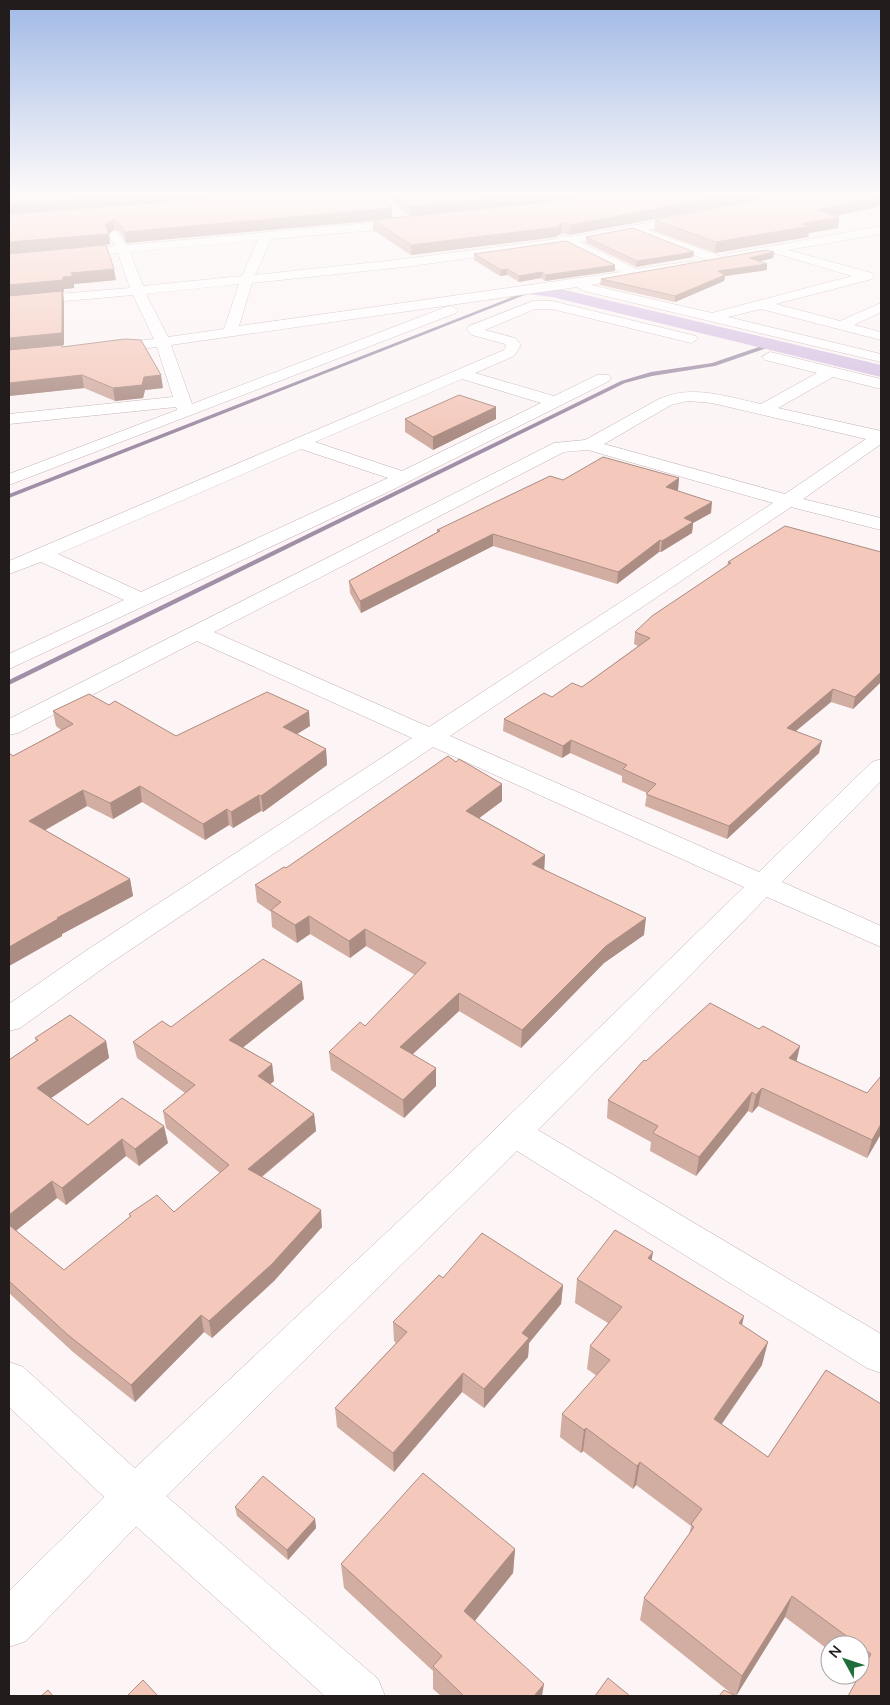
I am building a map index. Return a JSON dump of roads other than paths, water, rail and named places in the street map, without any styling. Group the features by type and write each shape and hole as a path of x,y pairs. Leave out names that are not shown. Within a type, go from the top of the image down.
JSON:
{"street":[{"path":"131,274 138,292 162,342 185,406"},
{"path":"230,332 249,274"},
{"path":"9,302 138,292 302,274"},
{"path":"384,274 390,282"},
{"path":"95,349 230,332 405,301 494,294 572,284 631,274"},
{"path":"858,274 881,280"},
{"path":"713,317 867,276"},
{"path":"572,284 881,358"},
{"path":"9,480 185,406 494,294"},
{"path":"9,568 461,374 514,349 514,345 510,340 477,332 474,329 541,303 691,340"},
{"path":"762,304 881,336"},
{"path":"841,326 881,307"},
{"path":"770,357 881,384"},
{"path":"763,410 830,372"},
{"path":"461,374 556,402"},
{"path":"9,662 402,477 603,378"},
{"path":"589,446 675,397 712,398 880,437"},
{"path":"9,419 185,406"},
{"path":"9,1020 98,957 788,502 880,437"},
{"path":"300,443 402,477"},
{"path":"9,728 560,447 589,446 788,502 881,524"},
{"path":"41,554 141,600"},
{"path":"197,633 881,937"},
{"path":"9,1624 135,1497 514,1132 881,766"},
{"path":"514,1132 881,1356"},
{"path":"9,1380 135,1497 361,1696"}],"waterway":[{"path":"9,496 535,290"},
{"path":"535,290 552,292 881,371"},
{"path":"9,683 623,382 651,374 713,365 771,345"}]}
